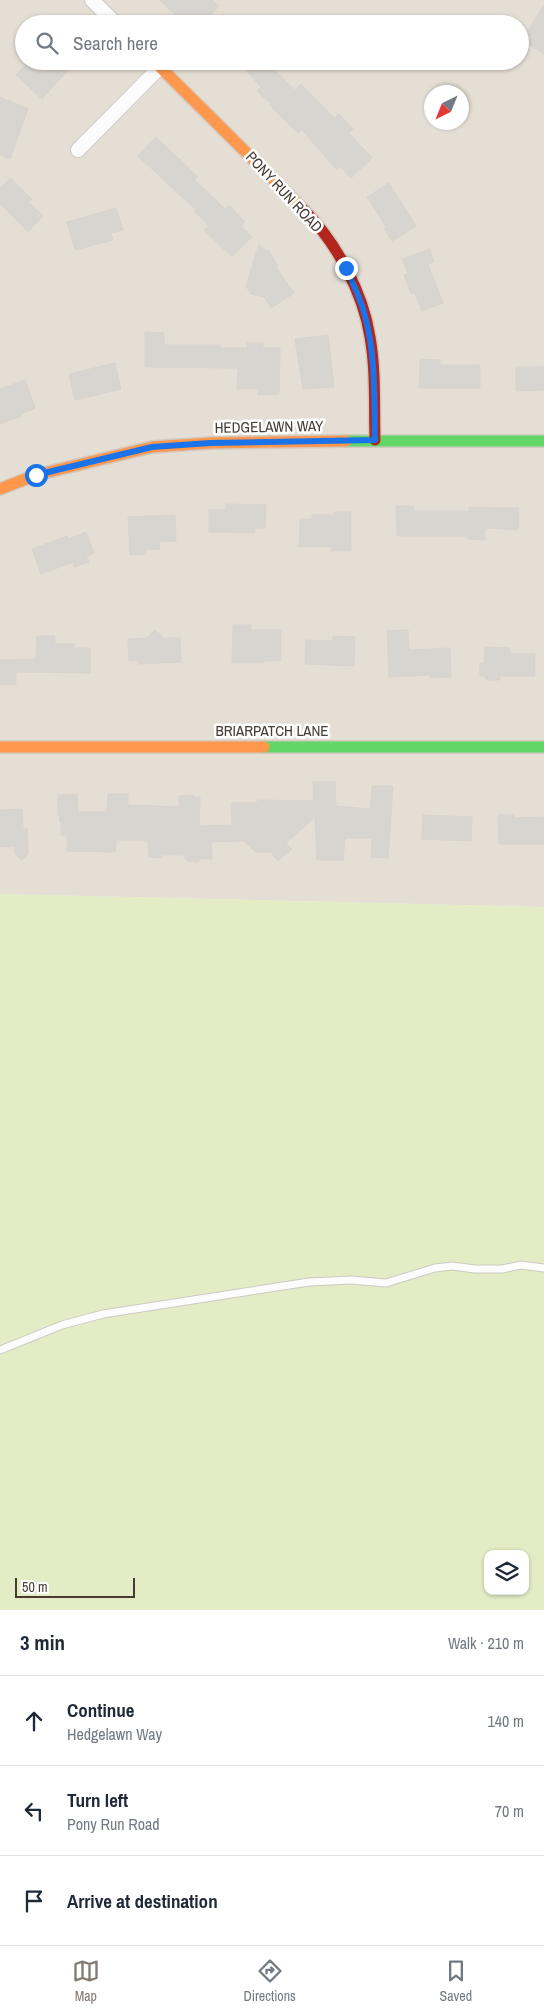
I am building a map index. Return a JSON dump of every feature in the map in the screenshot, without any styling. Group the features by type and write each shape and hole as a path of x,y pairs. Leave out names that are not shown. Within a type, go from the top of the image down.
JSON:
{"street":[{"path":"92,0 107,15"},
{"path":"78,150 151,70"},
{"name":"PONY RUN ROAD","path":"163,70 313,219 346,268 365,314 370,336 375,440"},
{"name":"HEDGELAWN WAY","path":"0,489 36,475 152,447 210,443 375,440 544,441"},
{"name":"BRIARPATCH LANE","path":"0,747 544,747"}],"lane":[{"path":"0,1350 62,1325 103,1314 290,1284 351,1280 386,1282 435,1268 452,1266 475,1269 502,1269 521,1265 544,1268"}],"shaded area":[{"path":"0,0 544,0 544,907 0,894"}],"green space":[{"path":"0,894 544,907 544,1610 0,1610"}],"building":[{"path":"160,0 213,0 219,6 210,15 175,15"},
{"path":"544,5 544,54 529,44 531,36 529,35 529,29"},
{"path":"21,70 68,70 42,99 16,75"},
{"path":"245,70 275,70 295,90 301,84 335,118 339,114 353,129 349,133 372,158 351,178 340,166 337,170 302,130 298,133 269,105 271,104 257,91 261,87"},
{"path":"0,97 28,109 10,159 0,155"},
{"path":"156,137 198,177 195,180 225,209 229,205 245,222 241,226 252,237 232,257 204,230 209,226 194,211 196,210 138,156"},
{"path":"10,178 32,199 28,202 43,216 28,232 0,204 0,188"},
{"path":"389,183 416,226 392,241 384,228 386,227 367,197"},
{"path":"116,208 123,230 111,233 113,240 75,250 67,222"},
{"path":"259,244 266,251 268,250 278,266 276,267 294,293 271,308 264,297 251,294 246,286"},
{"path":"430,249 434,262 428,264 443,303 422,311 415,293 411,294 404,275 408,273 402,259"},
{"path":"145,332 164,333 164,345 220,345 220,348 247,348 247,343 263,343 263,348 280,348 279,394 258,395 258,389 237,389 238,368 145,367"},
{"path":"328,335 334,387 303,389 295,339"},
{"path":"420,359 440,360 440,365 480,365 480,388 419,388"},
{"path":"115,363 121,389 75,400 69,374"},
{"path":"516,367 544,367 544,390 516,391"},
{"path":"25,380 35,408 21,414 22,416 0,424 0,389"},
{"path":"226,504 266,505 265,528 255,528 255,533 209,532 209,510 226,510"},
{"path":"396,506 414,506 414,511 469,511 469,507 519,508 518,530 485,528 485,540 468,539 468,536 397,536"},
{"path":"334,512 351,512 351,551 331,551 331,547 299,547 300,519 312,519 312,515 335,515"},
{"path":"175,515 176,541 159,542 160,549 145,550 145,554 130,555 128,517"},
{"path":"86,532 94,553 86,556 89,562 74,567 73,562 41,574 32,549 67,536 68,539"},
{"path":"233,625 251,625 251,630 281,630 281,661 232,663"},
{"path":"155,630 164,638 180,638 181,662 138,664 138,661 129,661 128,639 147,638"},
{"path":"408,630 409,650 450,648 451,677 431,678 431,675 389,677 387,631"},
{"path":"37,636 55,636 55,644 74,644 74,648 90,648 90,673 16,672 16,685 0,685 0,660 36,659"},
{"path":"333,636 355,637 354,666 305,664 306,640 333,641"},
{"path":"485,648 510,648 510,654 535,654 535,676 500,676 500,680 486,680 484,676 480,676 480,663 484,663"},
{"path":"313,782 335,782 336,806 370,809 372,786 393,786 388,858 371,857 372,838 345,838 343,860 317,860 315,817 286,843 292,849 278,861 271,852 255,852 244,841 211,842 212,859 200,859 198,862 188,861 182,855 162,855 161,858 149,857 148,842 144,842 144,840 116,840 115,852 67,851 67,835 61,835 58,795 77,794 78,812 107,812 108,794 128,794 128,805 179,807 179,796 194,795 193,797 200,797 199,826 232,825 231,803 256,803 258,800 314,801"},
{"path":"22,809 23,829 27,829 28,854 22,860 15,854 15,846 0,847 0,810"},
{"path":"423,815 472,817 471,841 422,839"},
{"path":"498,815 514,815 514,818 544,817 544,844 499,844"}],"traffic: fast":[{"path":"346,441 544,441"},
{"path":"264,747 544,747"}],"traffic: slow":[{"path":"163,70 304,210"},
{"path":"0,489 36,475 152,447 210,443 346,441"},
{"path":"0,747 264,747"}],"traffic: jam":[{"path":"304,210 337,252 361,303 372,350 375,440"}],"route":[{"path":"36,475 152,447 210,443 375,440 370,336 365,314 346,268"}]}
